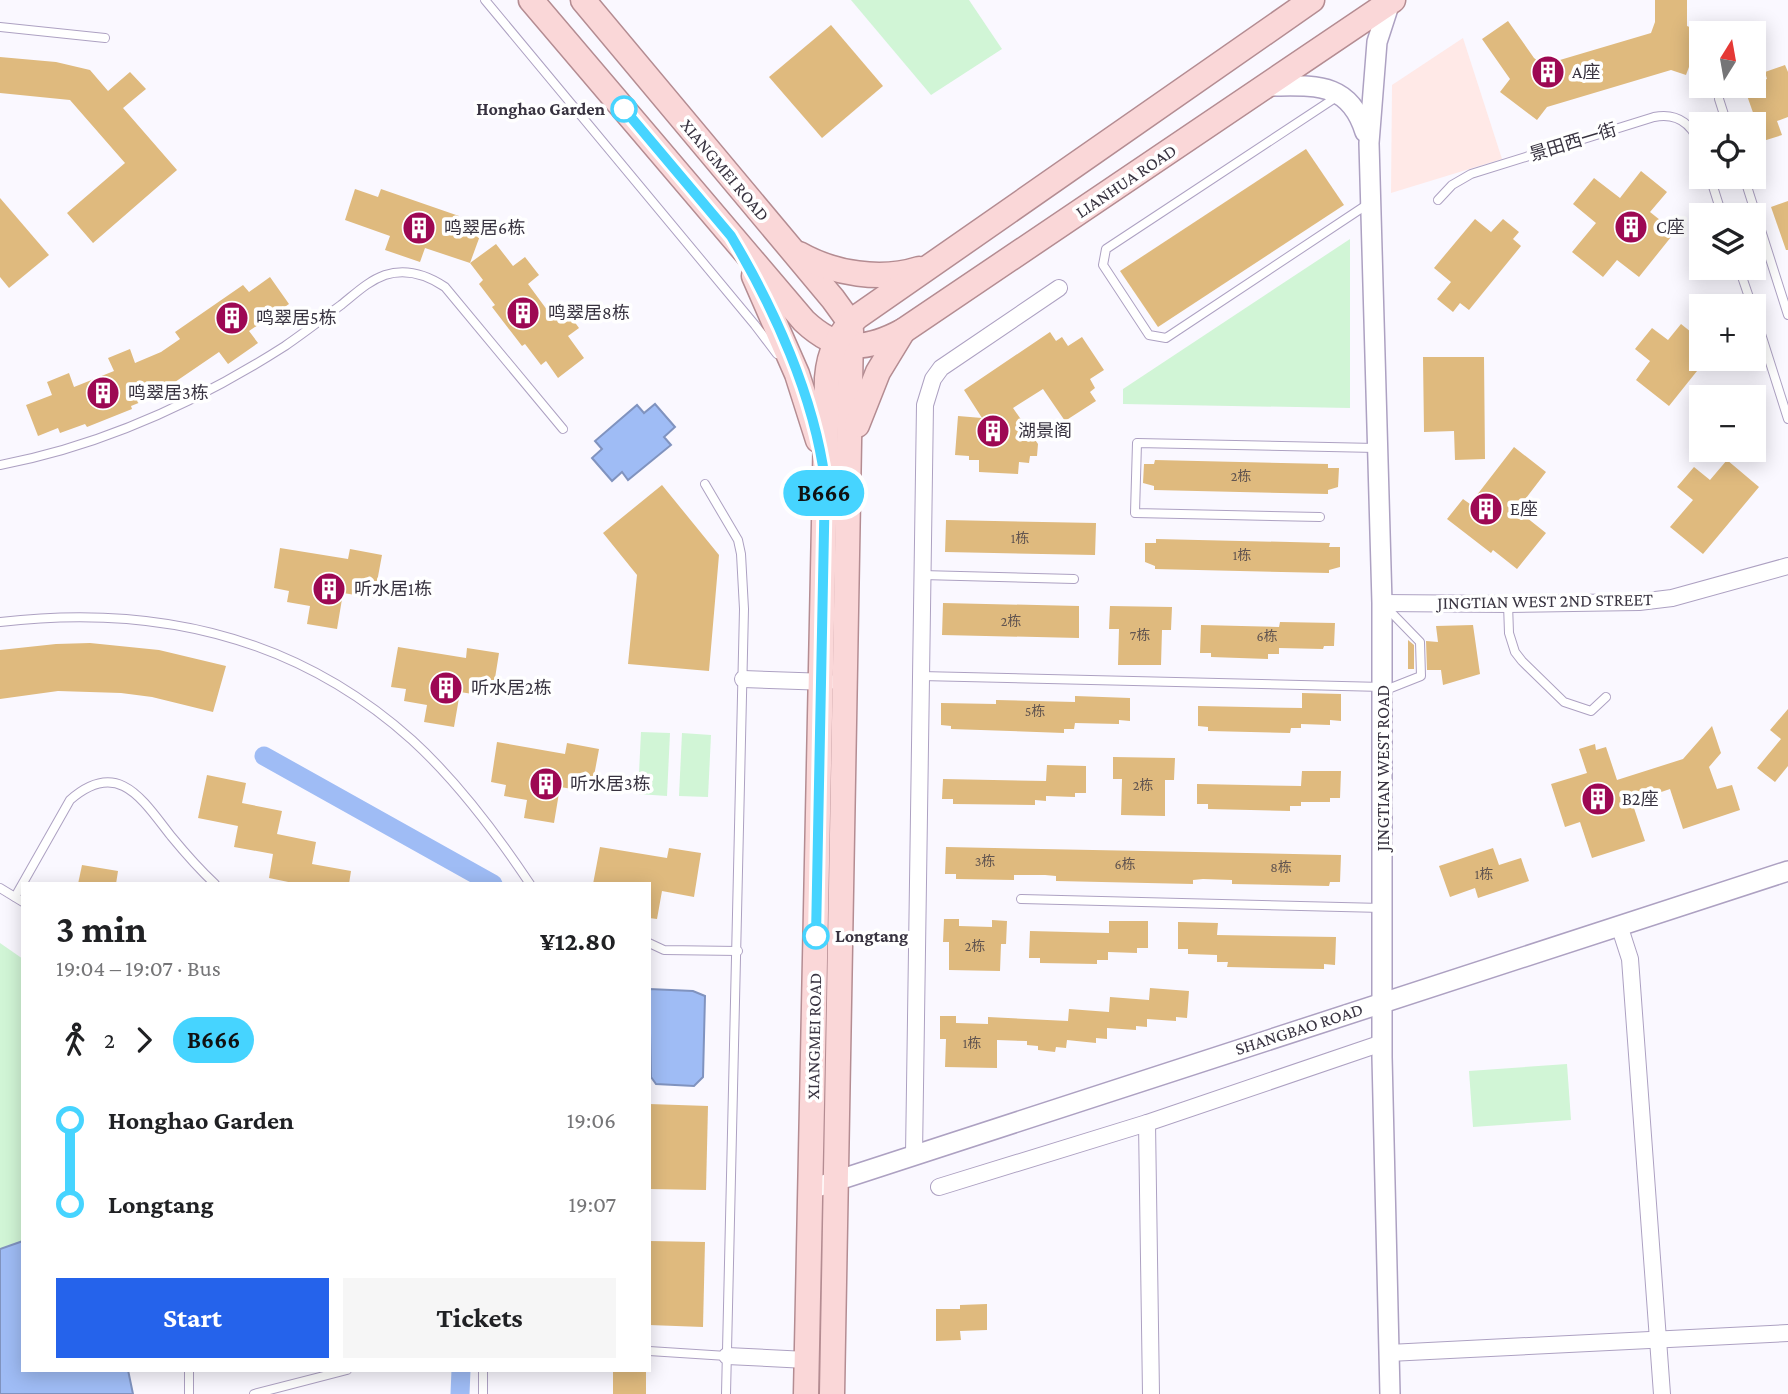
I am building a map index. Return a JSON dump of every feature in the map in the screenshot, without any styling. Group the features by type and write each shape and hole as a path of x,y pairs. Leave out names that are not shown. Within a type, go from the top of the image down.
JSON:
{"main road":[{"path":"531,0 804,321 818,333 845,338 939,260 1304,3"},
{"name":"XIANGMEI ROAD","path":"583,0 834,299 845,338 850,453 832,1394"},
{"name":"LIANHUA ROAD","path":"845,338 882,341 903,331 1267,86 1388,1"},
{"path":"1049,183 1046,200 1057,214 1070,218"},
{"path":"731,236 755,278 804,394 821,454 825,480"},
{"path":"790,248 824,265 863,273 900,274 939,260"},
{"path":"850,453 870,389 893,344 903,331"},
{"name":"XIANGMEI ROAD","path":"806,1394 827,378 829,361 845,338"}],"street":[{"name":"JINGTIAN WEST ROAD","path":"1388,1 1377,41 1369,143 1382,603 1382,1043 1390,1394"},
{"path":"1267,86 1311,86 1340,94"},
{"name":"JINGTIAN WEST ROAD","path":"1340,94 1354,105 1359,113 1369,143"},
{"path":"914,1155 925,405 933,379 941,368 1059,288"},
{"name":"JINGTIAN WEST 2ND STREET","path":"1382,603 1508,604 1656,600 1788,566"},
{"path":"743,679 845,682"},
{"name":"SHANGBAO ROAD","path":"811,1189 1788,871"},
{"path":"1619,925 1630,959 1662,1394"},
{"path":"939,1187 1147,1124 1382,1043"},
{"path":"1147,1124 1151,1394"},
{"path":"1389,1353 1788,1333"},
{"path":"727,1356 807,1360"}],"lane":[{"path":"485,0 768,341 800,397 821,454"},
{"path":"0,27 105,38"},
{"path":"1340,94 1106,249 1103,265 1149,335 1166,338 1370,202"},
{"path":"1719,99 1723,112"},
{"name":"景田西一街","path":"1438,200 1452,185 1471,174 1654,117 1673,116 1689,127"},
{"path":"1748,189 1788,315"},
{"path":"0,465 73,446 194,398 252,367 307,331 369,282 394,272 421,274 445,287 563,429"},
{"path":"1766,350 1788,419"},
{"path":"1320,517 1135,513 1137,443 1378,449"},
{"path":"705,484 738,540 744,609 726,1394"},
{"path":"922,575 1074,579"},
{"path":"921,676 1383,689 1421,676 1420,642 1382,603"},
{"path":"1508,604 1509,633 1515,652 1564,702 1591,711 1606,697"},
{"path":"0,622 64,616 101,616 172,623 238,639 301,665 360,699 413,741 469,802 529,882"},
{"path":"28,882 70,800 83,789 99,783 116,783 132,789 145,800 173,837 213,882"},
{"path":"0,888 19,900"},
{"path":"1021,899 1383,908"},
{"path":"651,944 664,950 738,951"},
{"path":"651,1351 727,1356"},
{"path":"189,1394 190,1372"},
{"path":"254,1394 339,1372"},
{"path":"483,1372 483,1394"}],"shaded area":[{"path":"1463,38 1502,159 1391,193 1392,85"}],"green space":[{"path":"851,0 969,0 1002,49 931,95"},
{"path":"1350,239 1350,408 1123,404 1123,389"},
{"path":"641,732 670,733 667,796 638,794"},
{"path":"682,733 711,735 708,797 679,796"},
{"path":"0,943 21,958 21,1242 0,1249"},
{"path":"1567,1064 1571,1120 1473,1127 1469,1071"}],"water":[{"path":"655,404 675,427 664,437 671,445 628,480 622,472 612,481 592,458 602,449 595,441 637,405 644,413"},
{"path":"651,989 693,991 705,996 703,1077 694,1086 656,1084 651,1077"},
{"path":"21,1242 21,1372 128,1372 133,1394 0,1394 0,1249"}],"building":[{"path":"1655,0 1687,0 1689,67 1686,75 1671,70 1547,107 1537,120 1500,92 1510,79 1482,39 1508,21 1534,58 1543,65 1651,33 1655,22"},
{"path":"831,25 883,86 822,138 769,77"},
{"path":"0,57 56,62 90,70 108,91 130,72 146,89 123,108 177,170 93,243 67,213 125,163 70,100 0,93"},
{"path":"1785,65 1788,72 1788,117 1777,121 1782,135 1766,140 1766,112 1753,112 1748,98 1766,98 1766,72"},
{"path":"1306,149 1344,205 1158,327 1120,271"},
{"name":"C座","path":"1641,171 1667,192 1650,212 1675,232 1639,277 1617,260 1603,277 1572,252 1596,223 1573,204 1594,178 1620,198"},
{"name":"鸣翠居6栋","path":"355,189 378,197 381,189 459,216 456,224 481,233 470,263 425,248 420,262 385,250 390,236 345,220"},
{"path":"0,198 49,255 9,288 0,277"},
{"path":"1788,201 1788,250 1786,250 1771,207"},
{"path":"1475,219 1491,232 1503,219 1519,232 1513,239 1521,246 1469,310 1460,303 1453,312 1437,299 1451,282 1434,268"},
{"name":"鸣翠居8栋","path":"496,244 513,266 525,257 539,275 528,284 553,318 565,309 579,328 568,336 584,358 558,378 546,361 541,365 525,344 522,346 492,307 495,305 479,284 483,280 470,263"},
{"path":"270,277 289,304 249,331 258,343 228,364 219,352 175,382 153,391 156,396 131,406 132,409 87,427 85,424 60,433 58,428 38,436 26,405 52,395 47,382 69,373 74,387 114,371 108,358 130,349 135,363 161,352 180,339 175,332 243,285 249,292"},
{"path":"1681,324 1689,330 1689,371 1697,371 1669,406 1636,380 1650,361 1635,349 1652,328 1668,340"},
{"path":"1050,332 1056,341 1062,337 1068,346 1082,337 1104,370 1090,379 1095,388 1090,392 1096,401 1065,421 1043,389 1013,408 1038,444 1037,456 1030,456 1029,463 1019,462 1018,474 979,472 979,460 955,455 958,416 982,418 964,390"},
{"path":"1423,357 1484,357 1485,459 1455,460 1454,431 1424,432"},
{"name":"E座","path":"1514,447 1546,472 1517,510 1546,533 1517,569 1447,519 1463,499 1470,504"},
{"path":"1155,460 1328,464 1328,468 1339,468 1338,487 1328,490 1328,494 1154,490 1154,486 1143,483 1144,464 1154,464"},
{"path":"1725,462 1729,462 1759,487 1703,554 1670,527 1693,500 1677,487 1694,467 1710,480"},
{"path":"662,485 719,555 709,671 628,664 637,575 603,533"},
{"path":"946,520 1096,523 1095,555 945,552"},
{"path":"1156,539 1330,543 1329,547 1340,547 1340,567 1329,570 1329,573 1155,569 1155,566 1145,562 1145,543 1156,543"},
{"name":"听水居1栋","path":"280,548 348,559 350,549 382,555 374,598 343,593 337,629 307,624 310,606 287,602 289,591 274,588"},
{"path":"943,603 1079,606 1079,638 942,635"},
{"path":"1110,606 1172,607 1171,630 1162,630 1161,665 1118,665 1119,629 1109,629"},
{"path":"1280,622 1335,623 1334,646 1324,646 1323,649 1279,648 1279,654 1268,654 1268,659 1211,657 1211,653 1200,653 1201,625 1279,627"},
{"path":"1473,625 1480,674 1443,685 1441,670 1427,670 1426,641 1438,642 1436,626"},
{"path":"1408,640 1414,645 1414,669 1408,669"},
{"path":"90,643 159,650 226,666 213,712 152,697 121,693 58,691 0,699 0,650"},
{"name":"听水居2栋","path":"398,647 466,658 467,648 499,653 492,697 460,692 454,727 424,722 427,705 404,701 406,689 391,687"},
{"path":"1302,693 1341,694 1341,721 1330,720 1330,725 1301,724 1301,728 1291,728 1290,733 1208,731 1208,727 1198,726 1198,706 1302,708"},
{"path":"1075,696 1130,698 1130,721 1119,720 1119,724 1075,723 1074,729 1064,729 1064,733 951,729 951,726 941,725 941,703 996,704 996,700 1075,702"},
{"path":"1788,709 1788,766 1775,782 1757,768 1781,739 1770,730"},
{"path":"1712,726 1721,753 1709,767 1717,789 1732,785 1740,810 1683,829 1670,789 1632,802 1645,841 1592,858 1580,822 1565,827 1551,784 1587,773 1579,749 1595,744 1596,750 1606,747 1617,780 1683,759"},
{"name":"听水居3栋","path":"497,742 565,754 567,743 599,749 591,792 560,787 554,823 524,818 527,800 504,796 506,785 491,782"},
{"path":"1113,757 1175,758 1174,780 1165,780 1165,816 1121,815 1122,779 1113,779"},
{"path":"1047,765 1086,766 1086,793 1075,793 1075,797 1046,796 1046,801 1035,800 1035,805 953,804 953,799 942,799 943,779 1046,781"},
{"path":"1302,771 1341,771 1340,798 1330,798 1330,802 1301,802 1301,806 1290,806 1290,811 1208,809 1208,804 1197,804 1197,784 1301,786"},
{"path":"207,775 246,783 242,803 282,811 277,834 316,842 312,864 351,871 349,882 288,882 269,878 273,854 234,847 238,826 198,818"},
{"path":"600,847 667,858 669,848 701,853 694,897 662,891 657,919 651,918 651,882 593,882"},
{"path":"946,847 1341,855 1340,882 1330,882 1329,886 1232,884 1232,880 1203,879 1193,880 1193,884 1056,881 1056,876 1045,875 1014,875 1014,880 956,879 956,874 945,874"},
{"path":"1493,848 1499,865 1521,858 1529,881 1478,898 1475,888 1450,897 1439,866"},
{"path":"82,865 118,871 116,882 78,882"},
{"path":"944,919 959,919 959,926 992,927 992,920 1007,921 1006,944 1001,944 1000,971 949,970 949,942 943,942"},
{"path":"1109,921 1148,921 1148,948 1137,948 1137,953 1108,952 1108,960 1097,960 1097,964 1040,963 1040,958 1029,958 1030,931 1109,933"},
{"path":"1178,922 1218,923 1217,935 1336,937 1335,965 1324,964 1324,969 1227,967 1228,962 1217,962 1217,955 1188,954 1188,949 1178,949"},
{"path":"1150,988 1189,991 1187,1018 1176,1017 1176,1021 1147,1019 1147,1027 1136,1026 1136,1030 1107,1028 1107,1039 1096,1038 1096,1043 1067,1040 1066,1048 1056,1047 1055,1052 1038,1050 1038,1046 1027,1045 1027,1041 997,1040 997,1068 945,1067 946,1039 940,1039 940,1016 956,1016 956,1023 988,1024 988,1017 1068,1021 1069,1009 1109,1012 1110,997 1149,1000"},
{"path":"651,1104 708,1106 706,1190 651,1189"},
{"path":"651,1241 705,1242 703,1327 651,1325"},
{"path":"987,1304 987,1330 960,1331 961,1340 936,1341 936,1309 960,1309 960,1305"},
{"path":"613,1372 646,1372 646,1394 613,1394"}],"waterway":[{"path":"264,756 489,882"},
{"path":"460,1394 461,1372"}],"bus line":[{"name":"B666","path":"624,109 731,236 744,257 776,324 817,435 825,480 816,936"}],"place":[{"name":"A座","path":"1548,72"},
{"name":"Honghao Garden","path":"624,109"},
{"name":"C座","path":"1631,227"},
{"name":"鸣翠居6栋","path":"419,228"},
{"name":"鸣翠居8栋","path":"523,313"},
{"name":"鸣翠居5栋","path":"232,318"},
{"name":"鸣翠居3栋","path":"103,393"},
{"name":"湖景阁","path":"993,431"},
{"name":"E座","path":"1486,509"},
{"name":"听水居1栋","path":"329,589"},
{"name":"听水居2栋","path":"446,688"},
{"name":"听水居3栋","path":"546,784"},
{"name":"B2座","path":"1598,799"},
{"name":"Longtang","path":"816,936"}]}
